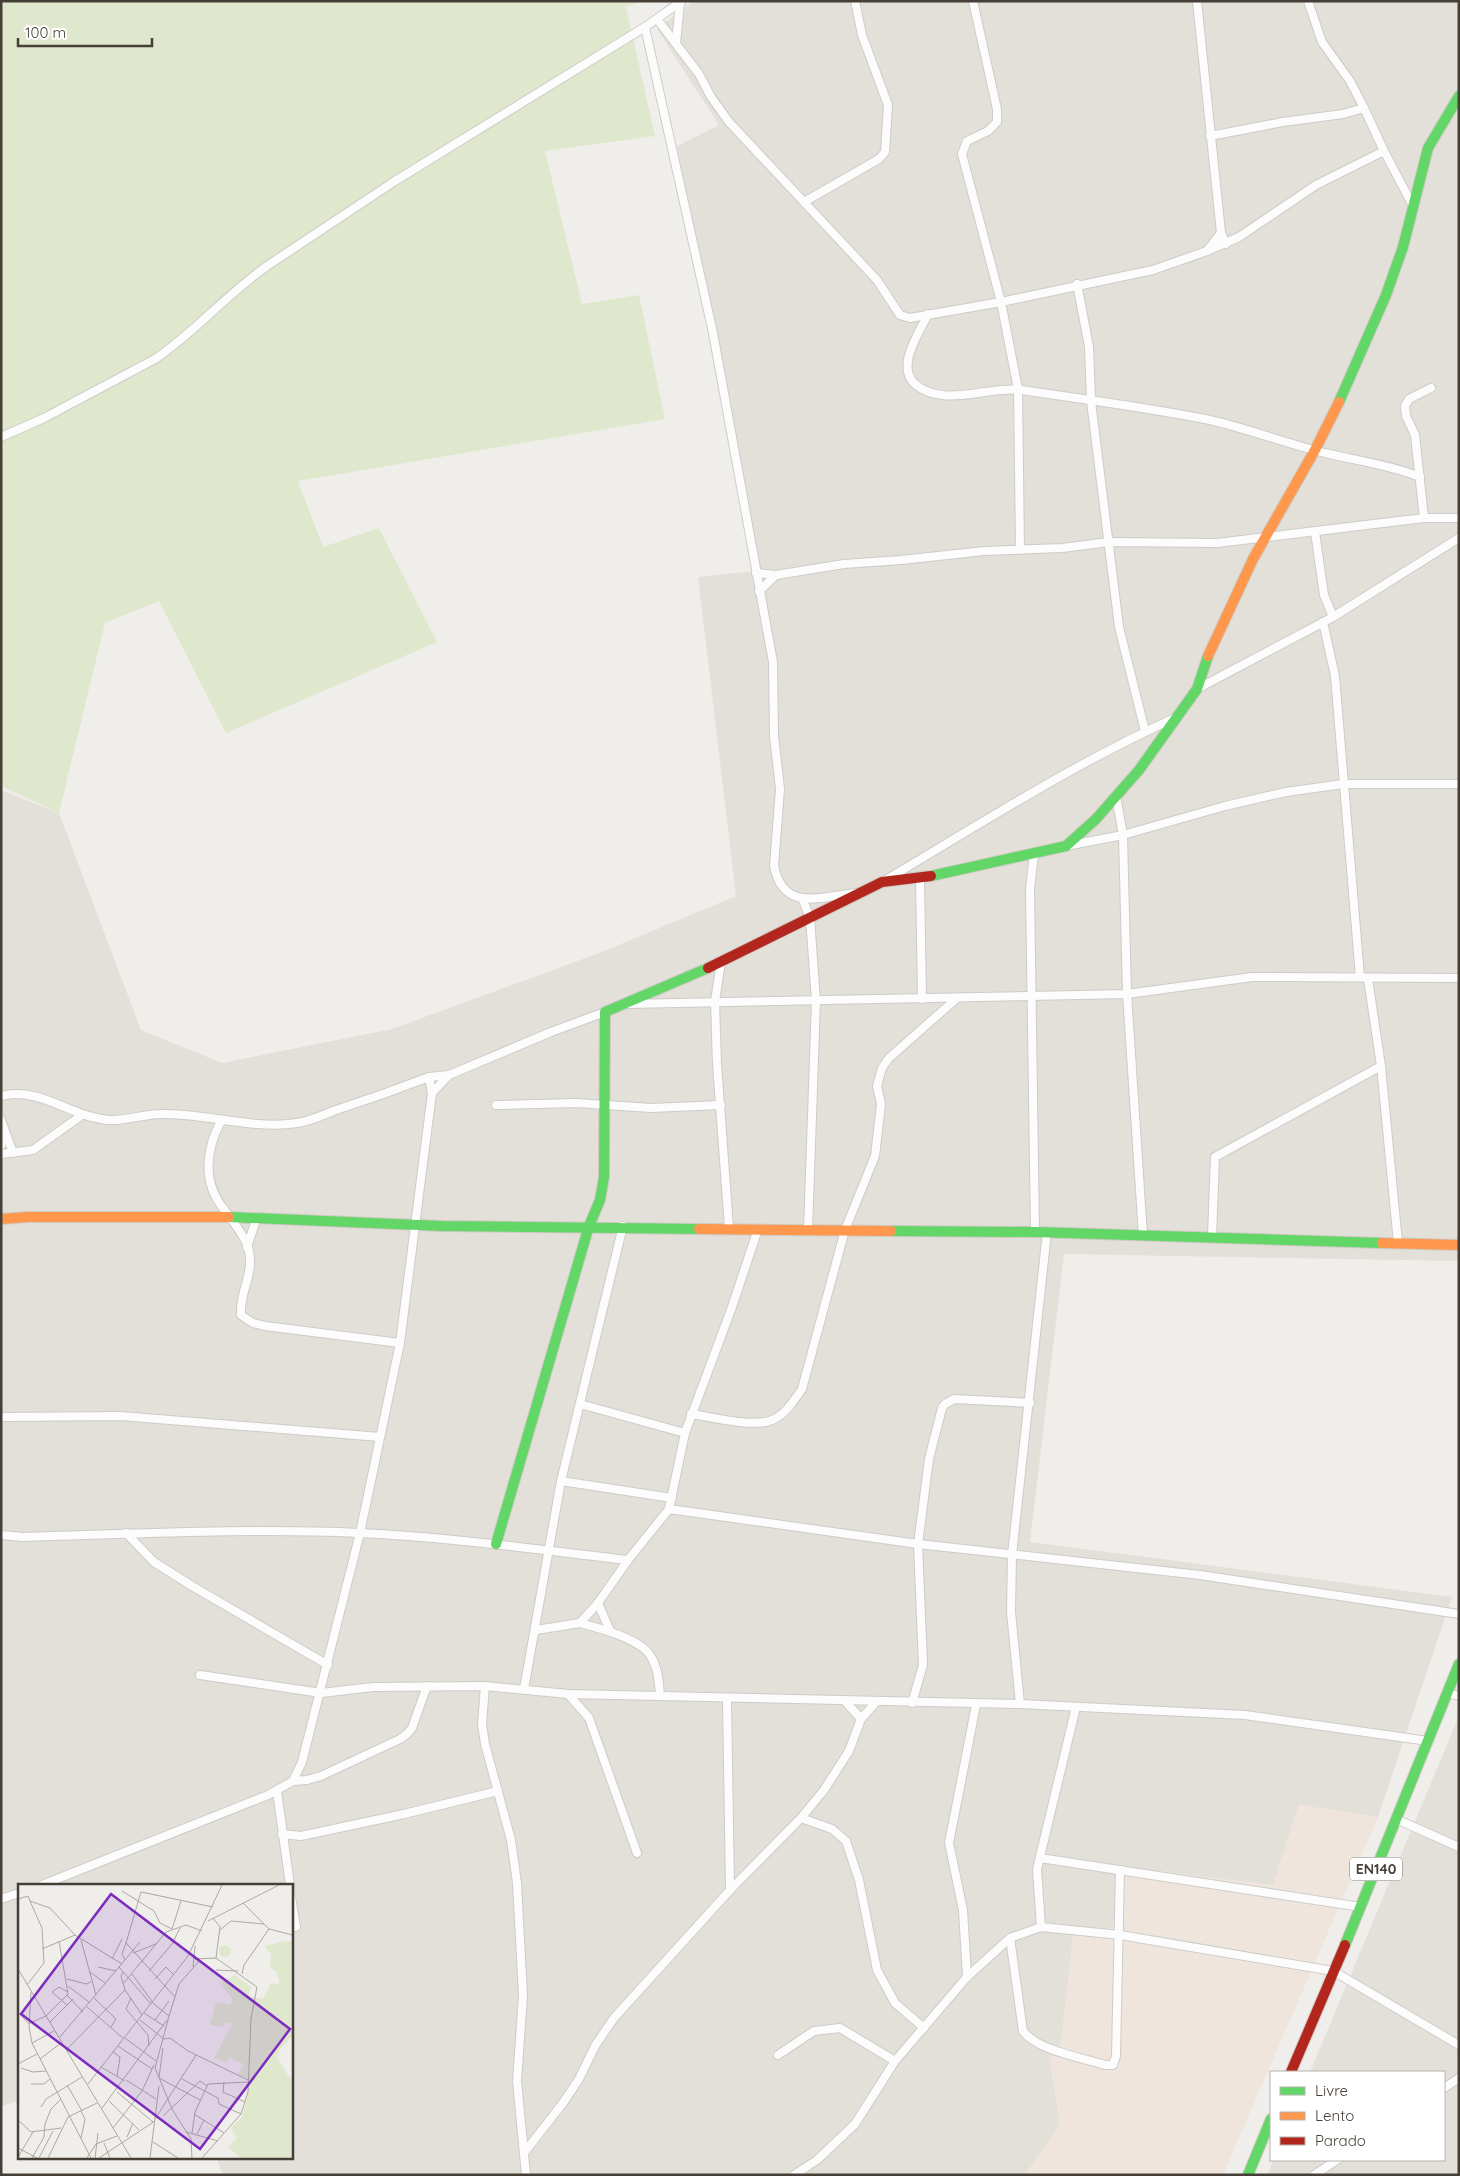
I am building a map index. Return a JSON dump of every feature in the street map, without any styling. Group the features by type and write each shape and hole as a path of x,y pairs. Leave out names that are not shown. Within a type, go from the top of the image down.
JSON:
{"street":[{"path":"804,202 879,159 885,152 888,105 862,35 855,1"},
{"path":"973,1 997,109 997,122 988,131 967,141 962,154 1001,302 1018,389 1020,550"},
{"path":"1197,1 1221,233 1226,244"},
{"path":"1308,1 1322,42 1350,82 1412,204"},
{"path":"676,43 681,2"},
{"path":"1,437 44,418 156,359 172,348 246,280 266,266 396,181 645,28 681,2"},
{"path":"658,19 698,74 719,110 877,280 900,315 910,318 1001,302 1077,284 1153,270 1207,252 1226,244 1316,185 1384,151"},
{"path":"645,28 713,333 773,662 774,736 780,774 774,866 776,878 782,888 803,900 857,893"},
{"path":"1066,846 1096,819 1139,770 1197,689 1212,645 1264,538 1316,450 1347,384 1386,295 1402,247 1428,148 1459,96"},
{"path":"1210,136 1283,122 1343,114 1364,108"},
{"path":"1207,252 1221,233"},
{"path":"1077,284 1089,347 1091,401 1119,628 1145,731"},
{"path":"928,314 911,349 907,363 909,377 915,384 929,392 962,396 1018,389 1206,420 1316,450 1406,471 1420,477"},
{"path":"1424,518 1415,435 1406,416 1405,406 1409,399 1430,388"},
{"path":"1406,471 1418,462"},
{"path":"756,574 776,574 844,564 901,560 984,550 1062,548 1109,542 1217,543 1424,518 1459,518"},
{"path":"1316,532 1324,595 1333,616"},
{"path":"1197,689 1323,622 1459,538"},
{"path":"759,591 776,574"},
{"path":"1323,622 1335,676 1343,784 1364,978 1381,1066 1398,1243"},
{"path":"1,1096 15,1092 27,1094 42,1100 54,1101 82,1115 109,1120 162,1114 221,1121 296,1123 429,1077 449,1075 551,1032 625,1004 721,962 882,882 992,816 1145,731 1179,716"},
{"path":"882,882 920,878 981,867 1066,846 1124,835 1277,794 1343,784 1459,784"},
{"path":"1116,796 1124,835 1127,994 1144,1235"},
{"path":"1034,854 1030,889 1034,996 1036,1232"},
{"path":"920,878 922,999"},
{"path":"803,900 810,918 816,1001 808,1230"},
{"path":"721,962 715,1001 716,1064 721,1105 729,1228"},
{"path":"625,1004 1127,994 1252,977 1459,978"},
{"path":"691,1414 752,1423 772,1420 788,1408 802,1389 844,1230 875,1156 881,1104 877,1086 882,1068 889,1058 957,998"},
{"path":"496,1544 589,1226 600,1200 604,1177 605,1012"},
{"path":"1212,1237 1215,1157 1381,1066"},
{"path":"432,1093 449,1075"},
{"path":"293,1781 302,1762 321,1693 360,1533 400,1343 432,1093 429,1077"},
{"path":"496,1105 576,1103 650,1108 721,1105"},
{"path":"1,1154 33,1150 82,1115"},
{"path":"1,1120 13,1153"},
{"path":"221,1121 210,1144 208,1164 210,1180 218,1201 231,1217 248,1247 251,1268 240,1303 241,1315 246,1319 265,1326 400,1343"},
{"path":"1,1146 5,1134"},
{"path":"1,1219 28,1217 257,1217 416,1224 1048,1232 1459,1245"},
{"path":"248,1247 257,1217"},
{"path":"524,1689 561,1481 623,1226"},
{"path":"580,1623 598,1603 628,1560 669,1509 685,1433 691,1414 732,1307 758,1229"},
{"path":"1020,1704 1011,1612 1012,1555 1048,1232"},
{"path":"912,1703 923,1665 918,1544 928,1459 945,1404 954,1399 1030,1403"},
{"path":"580,1404 685,1433"},
{"path":"1,1417 121,1416 380,1437"},
{"path":"561,1481 672,1498"},
{"path":"669,1509 918,1544 1200,1576 1459,1614"},
{"path":"1,1535 23,1537 171,1532 360,1533 496,1544 628,1560"},
{"path":"126,1533 154,1562 328,1664"},
{"path":"598,1603 610,1631"},
{"path":"536,1630 580,1623 610,1631 642,1648 649,1654 658,1677 660,1696"},
{"name":"EN140","path":"1291,2071 1361,1907 1459,1664"},
{"path":"200,1676 321,1693 373,1687 485,1686 568,1694 976,1705 1020,1704 1245,1715 1428,1741"},
{"path":"44,1884 277,1791 293,1781 321,1776 400,1739 412,1728 427,1686"},
{"path":"485,1686 482,1724 485,1744 511,1840 517,1883 523,1996 518,2081 526,2175"},
{"path":"1448,1693 1459,1696"},
{"path":"568,1694 590,1718 637,1853"},
{"path":"727,1699 730,1890"},
{"path":"846,1702 861,1719"},
{"path":"524,2153 579,2080 595,2046 614,2018 730,1890 802,1818 824,1790 843,1762 861,1719 876,1702"},
{"path":"967,1977 963,1910 949,1843 976,1705"},
{"path":"1041,1927 1037,1869 1076,1707"},
{"path":"277,1791 290,1884"},
{"path":"282,1834 301,1836 498,1791"},
{"path":"802,1818 832,1829 846,1841 859,1880 866,1926 877,1970 895,2003 924,2028"},
{"path":"1396,1820 1459,1847"},
{"path":"1040,1858 1224,1884 1361,1907"},
{"path":"1010,1938 1023,2031 1027,2037 1045,2046 1109,2066 1116,2056 1120,1870"},
{"path":"1,1899 18,1893"},
{"path":"292,1903 296,1927"},
{"path":"794,2175 817,2160 855,2124 895,2061 967,1977 1010,1938 1041,1927 1120,1935 1333,1971 1459,2045"},
{"path":"778,2055 814,2031 840,2028 895,2061"},
{"path":"1445,2087 1459,2078"},
{"path":"1248,2175 1270,2121"},
{"path":"1314,2175 1335,2161"}],"shaded area":[{"path":"693,1 1459,1 1459,1261 1064,1254 1030,1542 1452,1597 1378,1817 1299,1805 1273,1885 1117,1866 1115,1927 1073,1936 1061,2044 1050,2060 1060,2124 1025,2175 223,2175 216,2158 292,2158 292,1884 18,1884 18,2101 1,2106 1,790 59,813 141,1030 222,1063 392,1029 602,952 736,896 698,577 755,571 677,146 719,125 657,29"},
{"path":"1459,1716 1459,2175 1267,2175 1273,2161 1445,2161 1445,2071 1310,2071"},
{"path":"1299,1805 1378,1817 1223,2175 1025,2175 1060,2124 1050,2060 1061,2044 1073,1936 1115,1926 1117,1866 1273,1885"}],"green space":[{"path":"1,1 640,1 626,7 655,136 545,151 582,304 639,295 665,419 298,481 323,547 379,528 437,642 226,733 159,601 105,623 59,813 1,786"}],"traffic: fast":[{"path":"1339,402 1386,295 1403,247 1428,148 1459,96"},
{"path":"931,876 1066,846 1096,819 1139,770 1197,689 1208,656"},
{"path":"496,1544 589,1226 600,1200 604,1177 605,1012 708,968"},
{"path":"229,1217 442,1226 699,1229"},
{"path":"891,1231 1035,1232 1382,1243"},
{"path":"1345,1945 1459,1664"},
{"path":"1248,2175 1270,2121"}],"traffic: slow":[{"path":"1208,656 1253,559 1315,450 1339,402"},
{"path":"1,1219 28,1217 229,1217"},
{"path":"699,1229 891,1231"},
{"path":"1382,1243 1459,1245"}],"traffic: jam":[{"path":"708,968 882,882 931,876"},
{"path":"1291,2071 1345,1945"}]}
